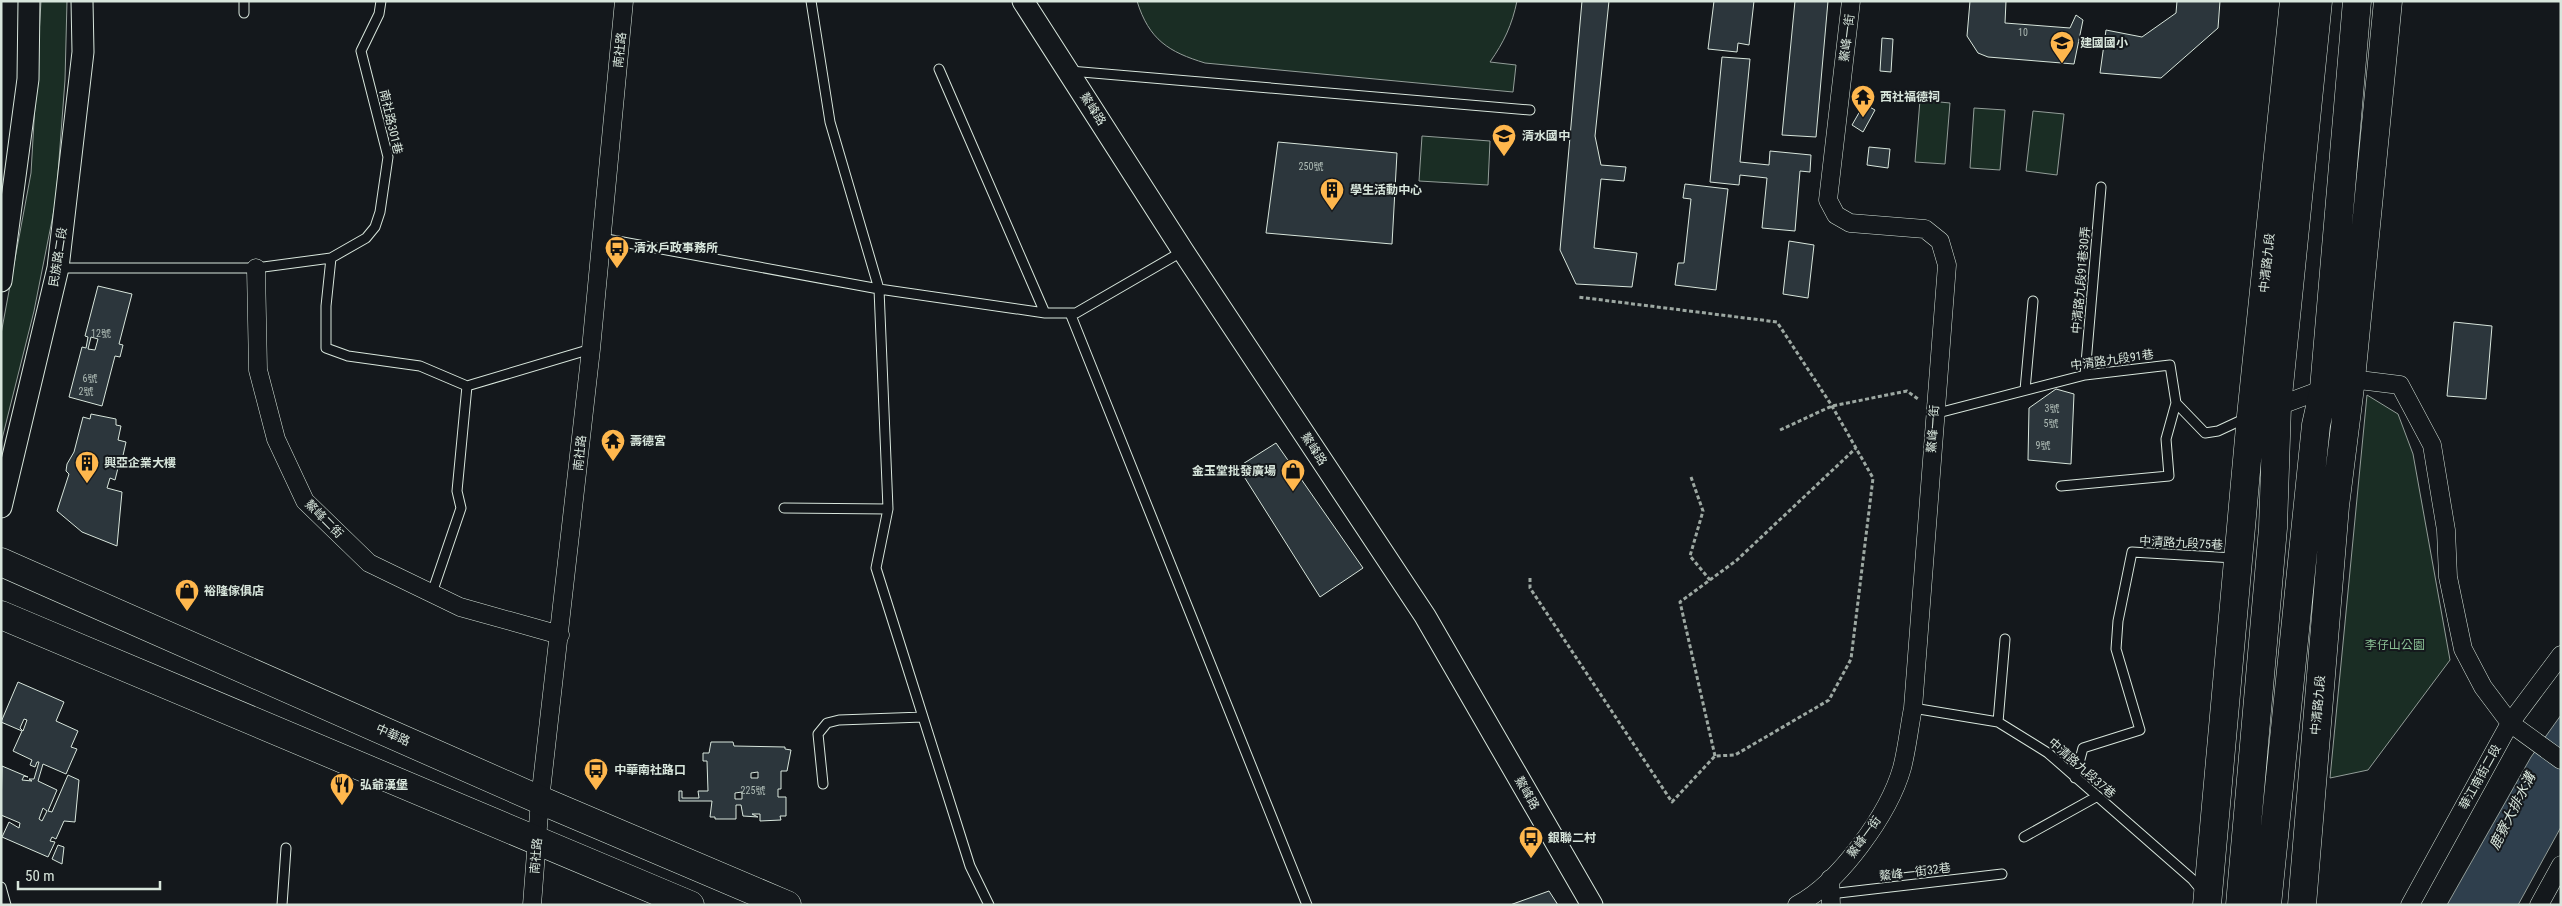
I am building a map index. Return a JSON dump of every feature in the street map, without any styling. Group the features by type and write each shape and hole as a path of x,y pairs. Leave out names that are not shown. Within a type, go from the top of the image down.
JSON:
{"main road":[{"name":"中清路九段","path":"2207,901 2243,525 2251,416 2294,1"},
{"name":"中清路九段","path":"2240,905 2273,528 2277,406 2318,1"},
{"name":"中清路九段","path":"2267,905 2316,425 2324,388 2357,1"},
{"name":"中清路九段","path":"2302,905 2335,506 2351,379 2388,1"},
{"name":"中清路九段","path":"2324,388 2335,506"},
{"name":"中清路九段","path":"2243,525 2277,406"},
{"name":"中華路","path":"1,562 540,800 787,905"},
{"path":"1,615 690,905"}],"street":[{"path":"2,278 28,79 29,1"},
{"name":"民族路二段","path":"1,507 58,268 83,52 82,1"},
{"name":"南社路","path":"532,905 540,800 591,349 624,1"},
{"name":"鰲峰路","path":"1023,1 1183,251 1425,616 1592,905"},
{"name":"鰲峰一街","path":"1797,905 1830,892 1855,852 1879,819 1902,770 1913,708 1934,414 1947,265 1940,241 1925,230 1850,223 1836,215 1828,200 1851,1"},
{"name":"鰲峰二街","path":"256,268 258,370 276,439 304,501 368,563 460,607 560,635"},
{"path":"2251,416 2351,379 2400,386 2432,445 2446,530 2448,577 2463,649 2482,687 2510,723 2561,760"},
{"name":"華江南街二段","path":"2410,905 2510,723 2561,655"},
{"path":"2539,905 2561,865"}],"lane":[{"path":"244,1 244,13"},
{"name":"南社路301巷","path":"331,258 366,238 375,227 380,212 388,157 360,51 379,14 381,1"},
{"path":"811,1 830,122 854,198 879,289 888,509 876,568 970,866 989,905"},
{"path":"939,69 1045,313"},
{"path":"1068,71 1530,110"},
{"name":"中清路九段91巷30弄","path":"2085,375 2101,187"},
{"path":"601,238 879,289 1045,313 1076,313 1183,251"},
{"path":"58,268 256,268 331,258 326,306 326,348 348,356 420,366 467,386 591,349"},
{"path":"2025,390 2033,301"},
{"path":"1070,313 1307,905"},
{"name":"中清路九段91巷","path":"1934,414 2085,375 2170,366 2176,402"},
{"path":"432,594 461,508 457,491 467,386"},
{"path":"2176,402 2205,432 2218,431 2251,416"},
{"path":"2061,486 2170,476 2166,439 2176,402"},
{"path":"784,508 888,509"},
{"name":"中清路九段75巷","path":"2075,778 2083,748 2140,730 2116,649 2118,621 2132,552 2240,558"},
{"path":"1998,722 2005,639"},
{"name":"中清路九段37巷","path":"1913,708 1998,722 2048,753 2096,797 2192,879 2207,901"},
{"path":"823,784 818,734 827,723 839,720 923,717"},
{"path":"2024,837 2096,797"},
{"path":"282,905 286,848"},
{"name":"鰲峰一街32巷","path":"1830,892 2002,874"},
{"path":"1,887 6,905"}],"path":[{"path":"1530,578 1530,588 1672,802 1715,756 1734,755 1829,700 1851,659 1873,478 1832,406 1777,322 1578,297"},
{"path":"1780,430 1832,406 1907,392 1916,396 1934,414"},
{"path":"1715,756 1680,602 1737,560 1856,448"},
{"path":"1690,477 1703,511 1690,556 1710,580"}],"green space":[{"path":"41,1 67,1 65,80 56,200 34,311 1,443 1,334 31,173"},
{"path":"1137,1 1517,1 1507,33 1490,62 1516,65 1513,92 1205,63 1181,54 1162,43 1148,26"},
{"path":"1920,100 1950,103 1945,164 1915,162"},
{"path":"1974,108 2005,110 2000,170 1970,168"},
{"path":"2033,111 2064,114 2057,175 2026,171"},
{"path":"1422,136 1490,141 1488,185 1419,181"},
{"name":"李仔山公園","path":"2367,395 2398,414 2413,454 2450,660 2368,770 2330,778"}],"water":[{"name":"鹿寮大排水溝","path":"2561,715 2561,827 2518,905 2447,905 2531,757"}],"building":[{"path":"1582,1 1609,1 1595,136 1601,165 1626,167 1624,181 1601,179 1594,248 1637,253 1632,287 1576,284 1560,250"},
{"path":"1714,1 1754,1 1749,45 1738,43 1737,52 1708,49"},
{"path":"1795,1 1828,1 1816,137 1782,135"},
{"path":"1970,1 2006,1 2005,23 2070,28 2076,15 2083,20 2074,64 1988,57 1978,53 1967,36"},
{"path":"2177,1 2220,1 2218,28 2161,78 2100,73 2106,30 2142,37 2176,13"},
{"path":"1882,38 1893,39 1891,72 1880,71"},
{"path":"1722,57 1750,59 1740,162 1769,165 1770,151 1811,155 1810,172 1800,171 1795,231 1762,228 1767,178 1740,175 1739,185 1710,182"},
{"name":"西社福德祠","path":"1864,104 1875,110 1863,132 1852,125"},
{"name":"學生活動中心","path":"1278,142 1397,153 1392,244 1266,233"},
{"path":"1869,147 1890,149 1888,168 1867,165"},
{"path":"1685,184 1728,189 1716,290 1675,285 1678,263 1684,263 1691,199 1683,198"},
{"path":"1789,241 1814,245 1808,298 1783,294"},
{"path":"98,286 132,294 119,344 123,345 120,357 115,356 102,406 69,397 82,347 86,348 88,337 85,336","holes":["91,337 98,339 95,350 88,349"]},
{"path":"2454,322 2492,326 2486,399 2447,396"},
{"path":"2056,389 2074,394 2071,464 2028,460 2029,408"},
{"name":"興亞企業大樓","path":"91,414 116,419 116,425 121,426 118,440 126,442 120,469 118,468 115,480 110,478 107,488 122,492 117,546 82,532 57,511 69,474 66,471 67,464 74,452 83,417 90,419"},
{"path":"1276,443 1363,568 1320,597 1238,467"},
{"path":"18,682 64,702 56,721 78,731 71,747 77,749 66,774 43,764 38,781 57,790 48,811 52,812 68,775 79,780 75,822 64,821 56,839 52,837 50,841 55,842 48,857 2,837 9,822 19,828 20,823 1,815 2,766 28,777 24,776 22,780 32,781 29,779 34,779 39,762 37,762 35,767 30,765 32,760 13,751 22,731 1,722","holes":["24,719 27,720 23,731 20,728","43,808 47,811 42,821 39,819"]},
{"path":"711,742 733,742 734,746 785,747 785,749 791,750 787,771 781,771 781,789 778,789 778,797 786,797 786,816 780,816 781,820 760,821 760,814 752,814 758,817 743,816 741,805 736,805 736,819 715,819 715,817 710,817 712,801 679,801 679,791 682,791 682,798 699,798 698,791 708,791 707,761 703,761 703,753 709,753","holes":["758,772 758,778 751,778 751,773","742,792 742,799 735,799 735,793"]},
{"path":"58,845 64,847 62,864 52,859"},
{"path":"1549,891 1558,905 1510,905"}],"place":[{"name":"建國國小","path":"2062,64"},
{"name":"西社福德祠","path":"1863,118"},
{"name":"清水國中","path":"1504,157"},
{"name":"學生活動中心","path":"1332,211"},
{"name":"清水戶政事務所","path":"617,269"},
{"name":"壽德宮","path":"613,462"},
{"name":"興亞企業大樓","path":"87,484"},
{"name":"金玉堂批發廣場","path":"1293,492"},
{"name":"裕隆傢俱店","path":"187,612"},
{"name":"中華南社路口","path":"596,791"},
{"name":"弘爺漢堡","path":"342,806"},
{"name":"銀聯二村","path":"1531,859"}]}
